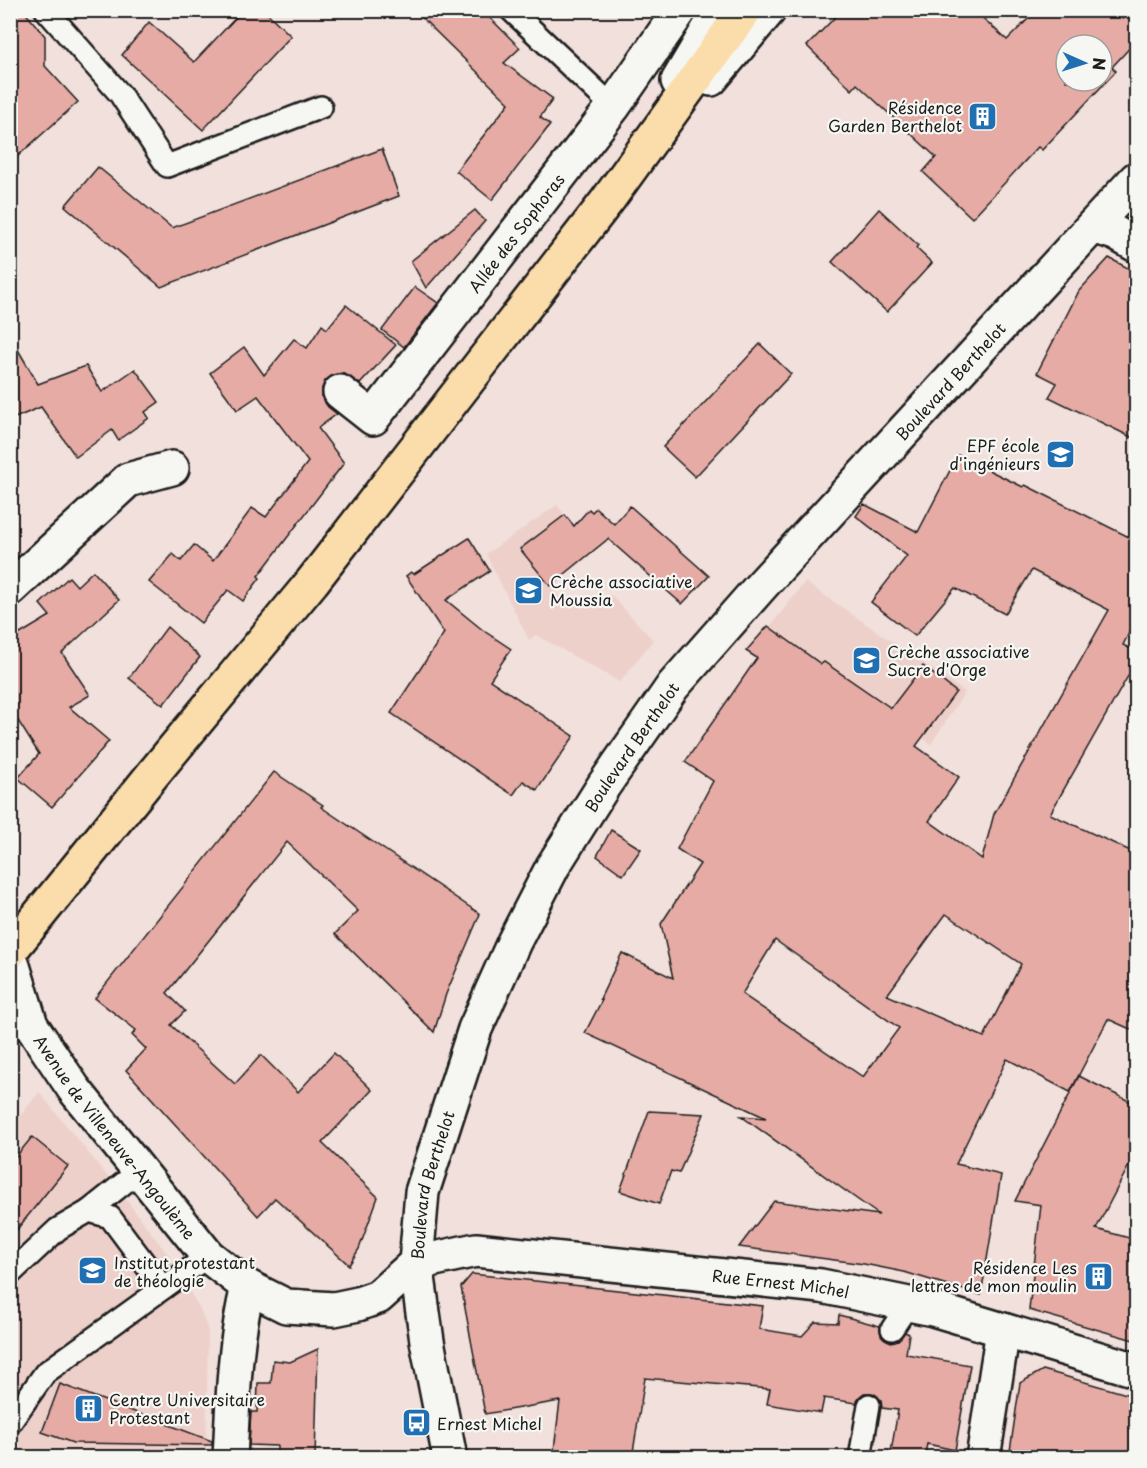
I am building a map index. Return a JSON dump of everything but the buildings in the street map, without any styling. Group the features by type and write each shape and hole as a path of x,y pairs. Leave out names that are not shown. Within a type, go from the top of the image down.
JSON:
{"main road":[{"path":"10,951 312,582 607,201 745,10"}],"street":[{"name":"Allée des Sophoras","path":"340,392 373,418 613,106 680,10"},
{"path":"607,201 720,10"},
{"path":"607,201 769,10"},
{"name":"Boulevard Berthelot","path":"450,1458 427,1341 416,1263 422,1192 475,1029 514,942 553,866 604,785 673,686 755,593 1137,178"},
{"path":"1093,226 1115,233 1137,245"},
{"path":"10,589 128,480 172,468"},
{"name":"Avenue de Villeneuve-Angoulème","path":"10,956 31,1024 74,1089 208,1256 248,1287 286,1306 334,1309 378,1297 416,1263"},
{"name":"Rue Ernest Michel","path":"416,1263 476,1250 821,1286 900,1317 933,1309 1137,1370"},
{"path":"230,1458 234,1383 242,1308 248,1287"},
{"path":"983,1458 1003,1330"}],"lane":[{"path":"45,10 120,94 167,166 321,107"},
{"path":"511,10 613,106"},
{"path":"10,1274 58,1229 89,1212 140,1171"},
{"path":"89,1212 110,1217 164,1288"},
{"path":"10,1423 45,1373 208,1256"},
{"path":"860,1458 869,1405"}],"shaded area":[{"name":"Crèche associative Moussia","path":"557,505 594,551 550,587 569,606 611,595 653,640 620,682 536,635 529,640 486,554"},
{"name":"Crèche associative Sucre d'Orge","path":"805,582 965,692 931,744 769,628"},
{"name":"Institut protestant de théologie","path":"39,1092 169,1256 200,1309 208,1331 206,1457 11,1457 10,1114 18,1119"}],"place":[{"name":"Résidence Garden Berthelot","path":"983,116"},
{"name":"EPF école d'ingénieurs","path":"1061,454"},
{"name":"Crèche associative Moussia","path":"529,590"},
{"name":"Crèche associative Sucre d'Orge","path":"866,660"},
{"name":"Institut protestant de théologie","path":"93,1271"},
{"name":"Résidence Les lettres de mon moulin","path":"1098,1276"},
{"name":"Centre Universitaire Protestant","path":"88,1408"},
{"name":"Ernest Michel","path":"416,1423"}]}
